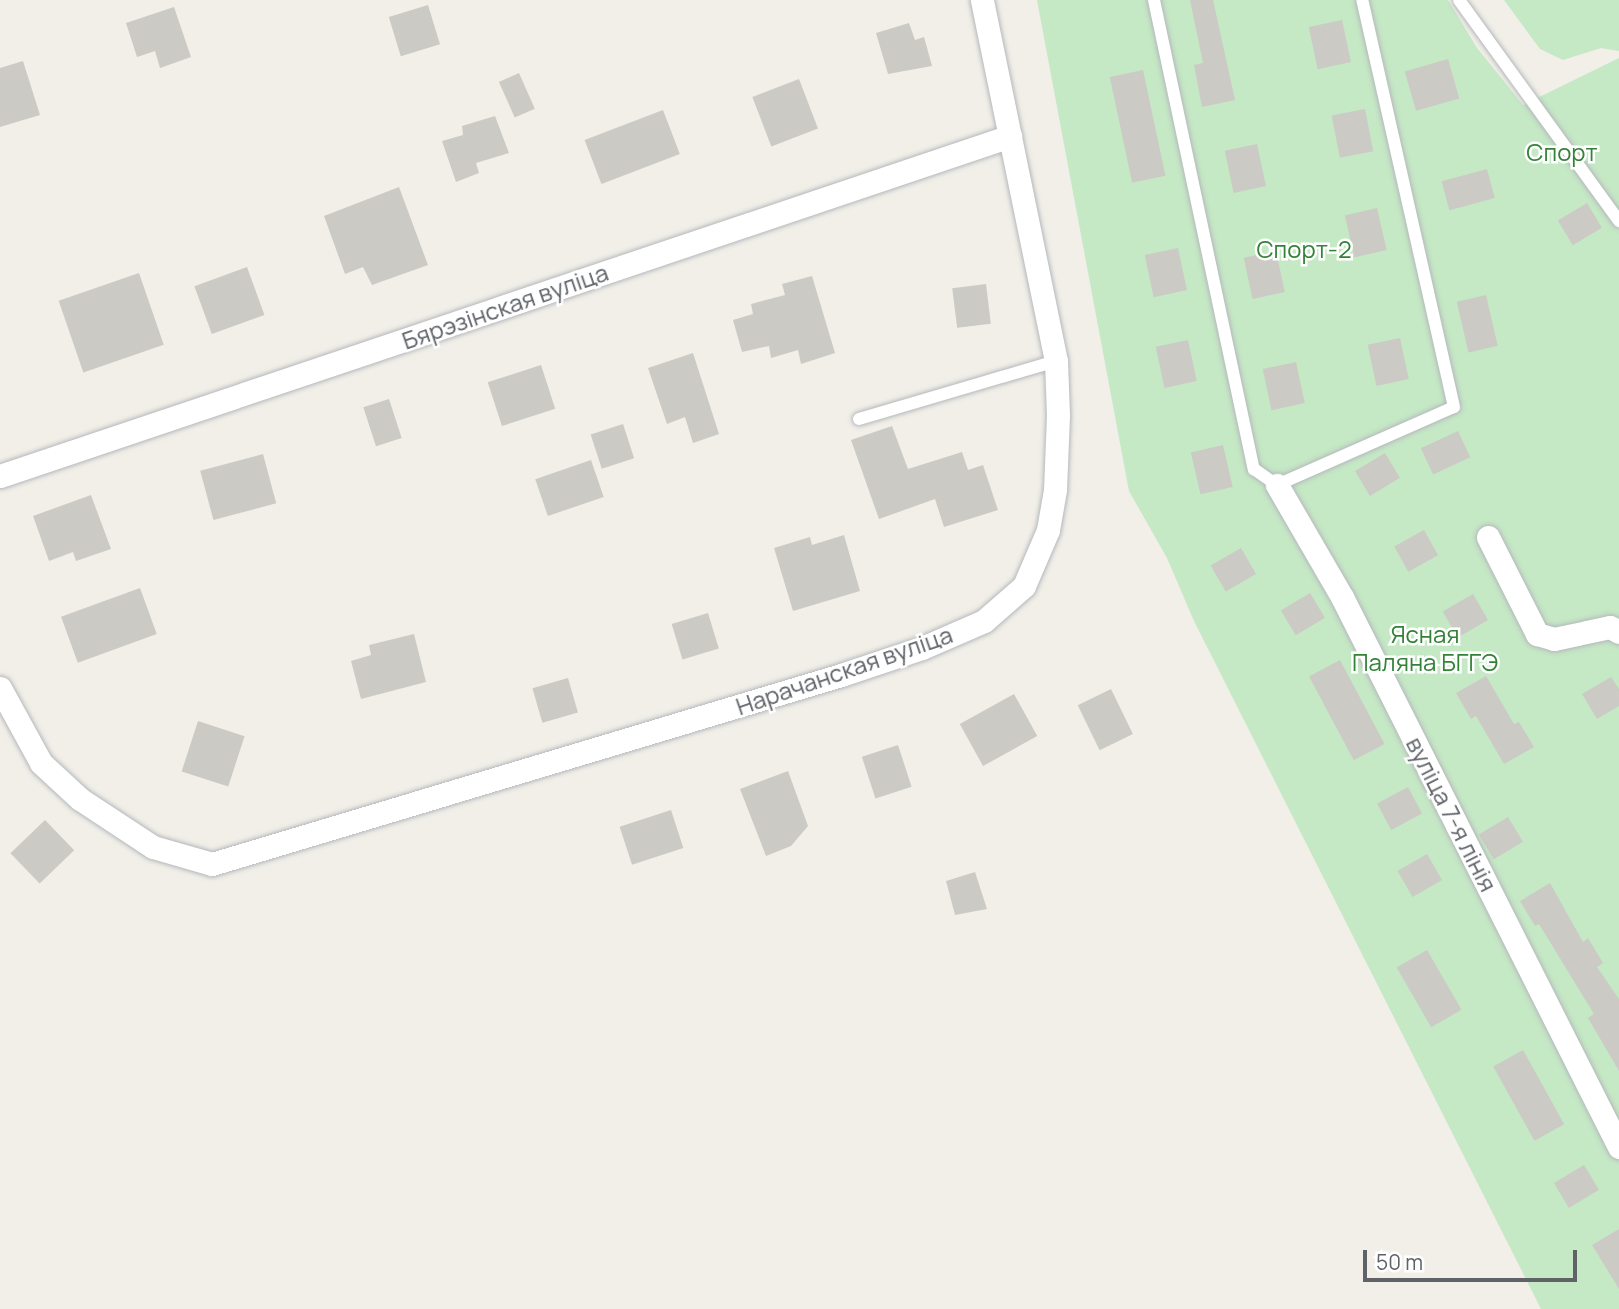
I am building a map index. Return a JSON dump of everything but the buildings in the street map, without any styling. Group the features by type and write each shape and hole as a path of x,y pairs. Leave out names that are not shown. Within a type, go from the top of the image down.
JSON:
{"street":[{"name":"Нарачанская вуліца","path":"0,688 41,763 80,799 153,846 212,864 830,678 922,648 984,621 1024,586 1048,530 1055,490 1056,361 982,0"},
{"name":"Бярэзінская вуліца","path":"0,476 1010,136"},
{"name":"вуліца 7-я лінія","path":"1278,485 1342,597 1619,1147"},
{"path":"1488,537 1537,634 1555,639 1610,627 1619,632"}],"lane":[{"path":"1154,0 1254,469 1278,485 1454,407 1362,0"},
{"path":"1459,0 1619,221"},
{"path":"859,419 1056,361"}],"green space":[{"path":"1037,0 1448,0 1477,48 1523,105 1619,58 1619,1309 1541,1309 1194,621 1167,558 1129,491"},
{"path":"1504,0 1619,0 1619,51 1601,48 1563,60 1540,49"}],"park label":[{"name":"Спорт","path":"1562,152"},
{"name":"Спорт-2","path":"1304,249"},
{"name":"Ясная Паляна БГГЭ","path":"1425,648"}]}
